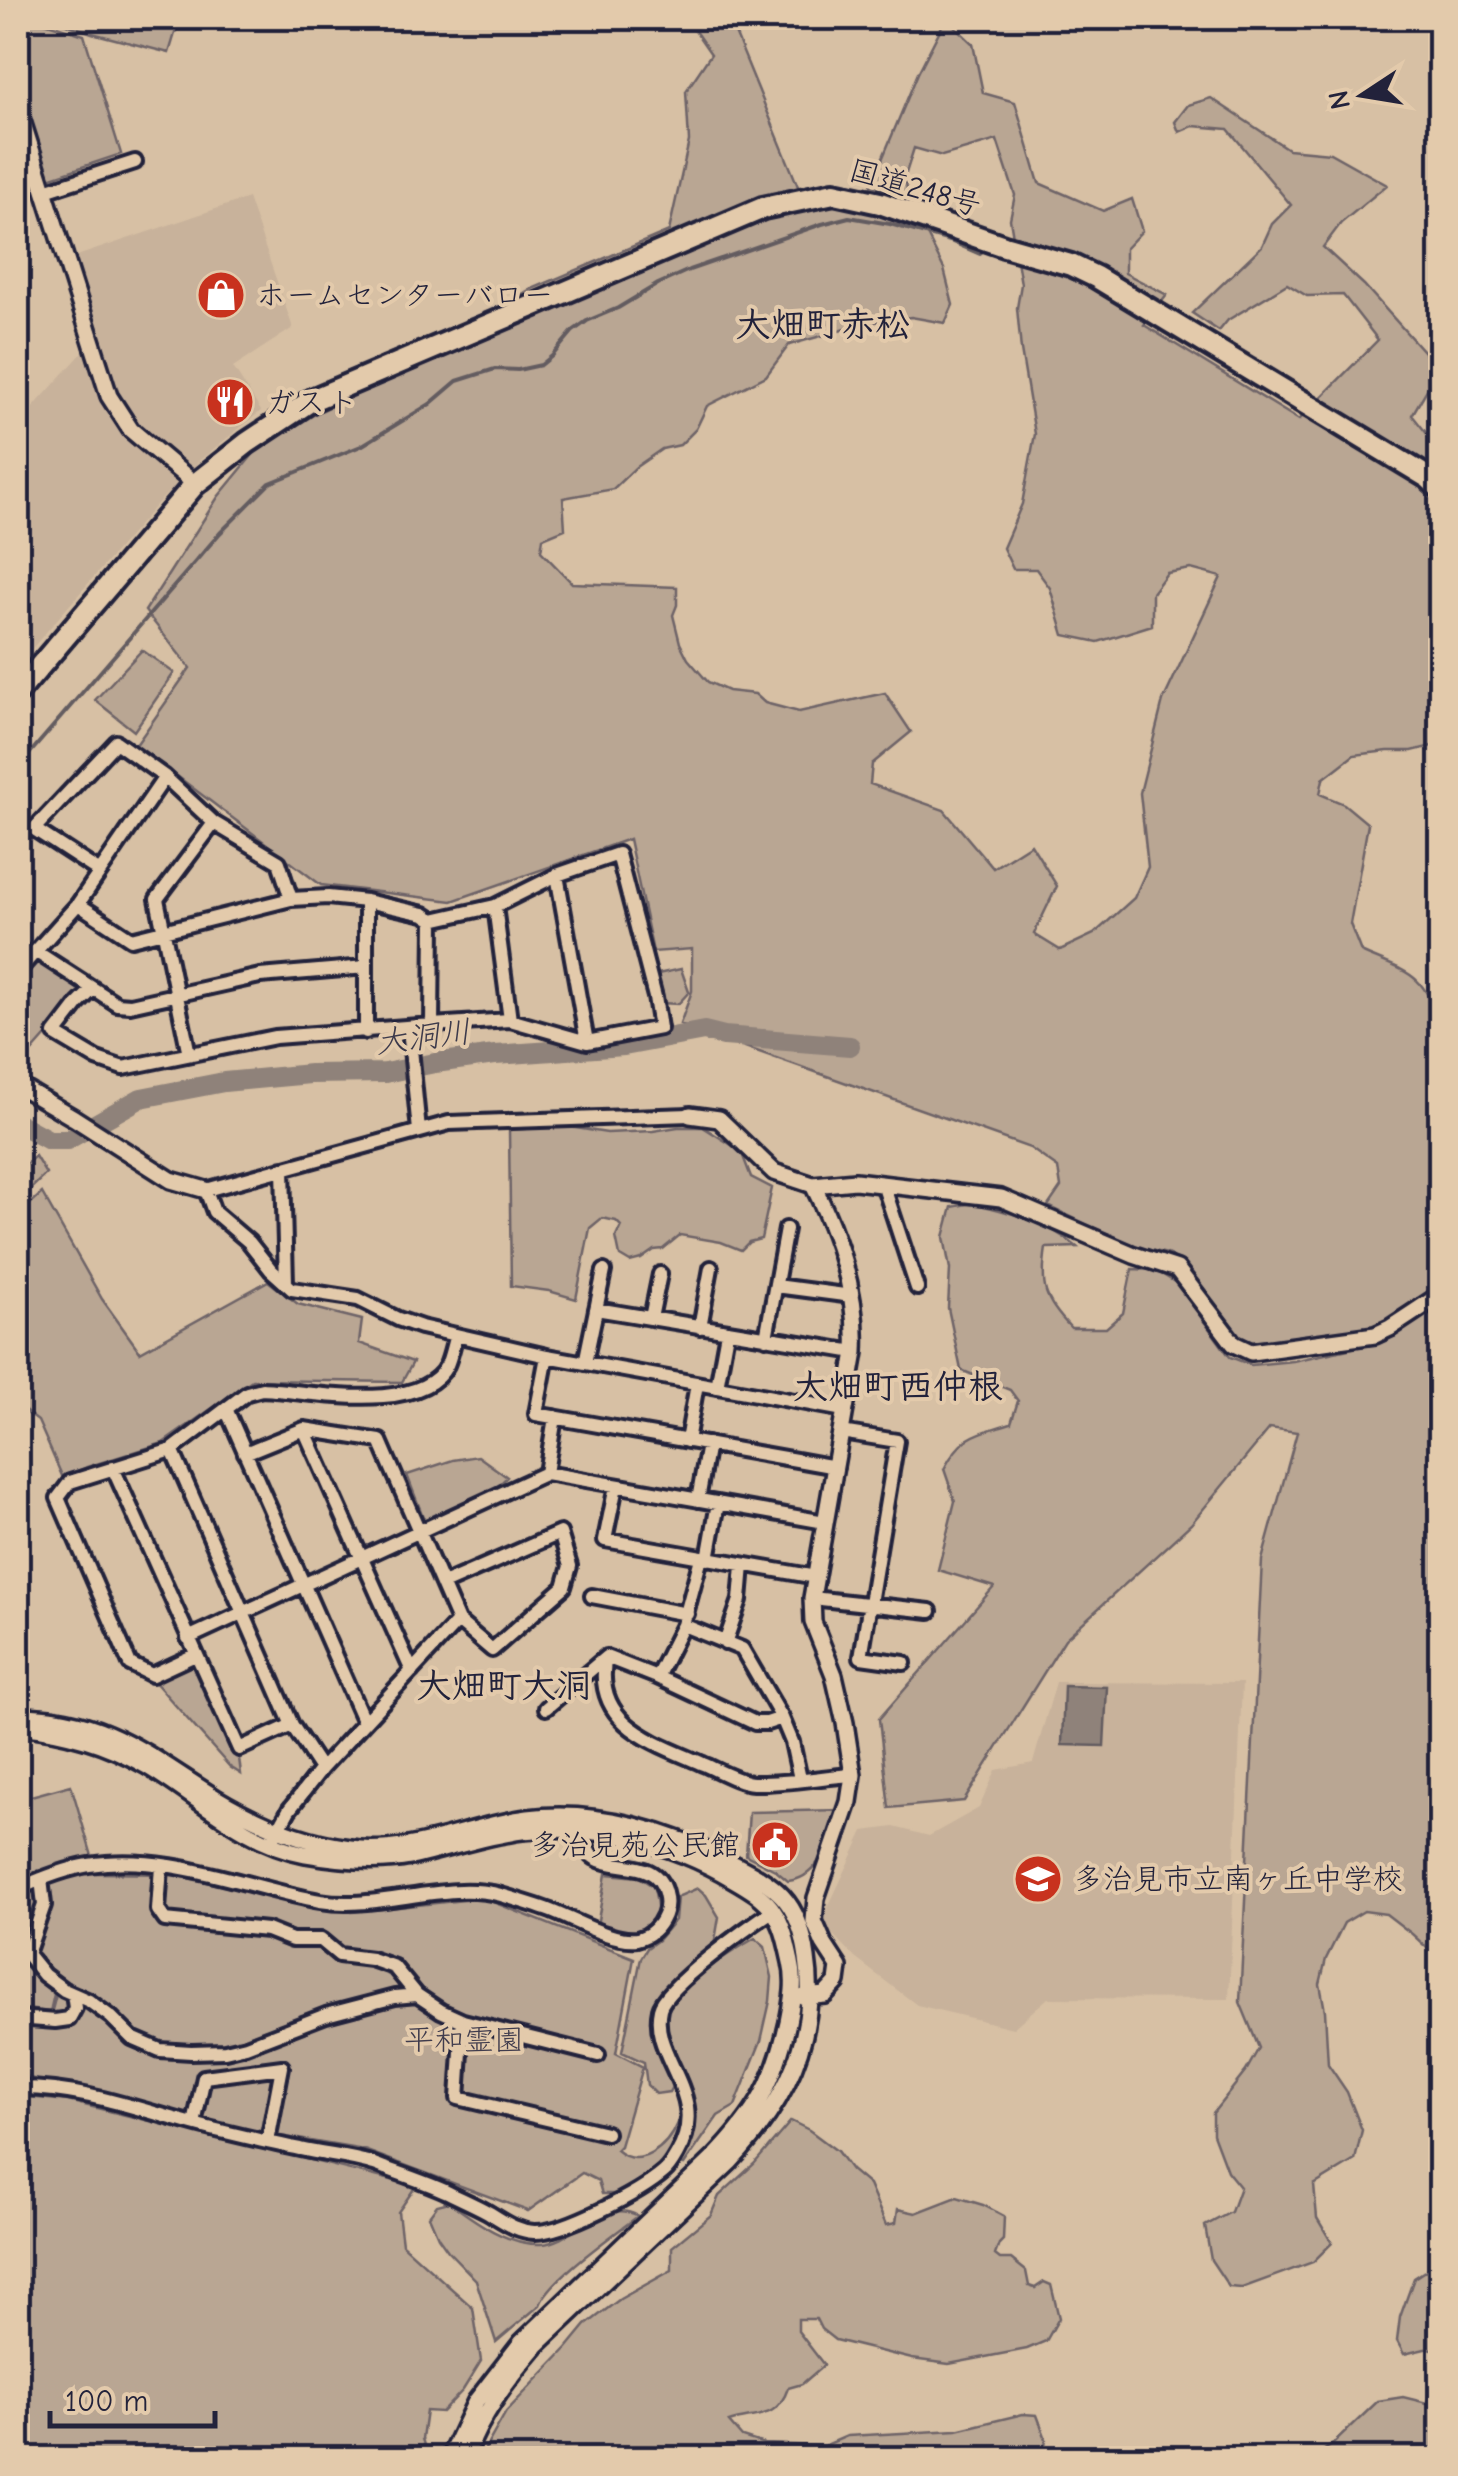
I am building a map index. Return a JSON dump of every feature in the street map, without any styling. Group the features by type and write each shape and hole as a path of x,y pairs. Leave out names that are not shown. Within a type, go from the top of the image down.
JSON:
{"highway":[{"name":"国道248号","path":"18,692 196,484 247,443 312,400 763,208 834,193 1071,264 1440,488"}],"street":[{"path":"18,108 110,396 131,430 196,484"},
{"path":"45,191 135,162"},
{"path":"100,872 34,829 116,742 165,777 214,823 279,862 291,899"},
{"path":"18,972 78,904 165,777"},
{"path":"189,1054 157,899 214,823"},
{"path":"78,904 131,938 291,899 366,901 424,914 433,920 494,906 557,876 618,854 656,997 660,1028 586,1042 510,1020 432,1025 276,1037 123,1068 96,1059 55,1034 93,989"},
{"path":"557,876 586,1042"},
{"path":"366,901 366,1032"},
{"path":"494,906 510,1020"},
{"path":"432,1025 433,920"},
{"path":"35,951 117,1004 130,1005 260,976 366,967"},
{"path":"409,1028 419,1131"},
{"path":"18,1086 171,1180 206,1190 448,1123 690,1115 719,1119 774,1172 814,1184 855,1181 1001,1198 1134,1255 1172,1265 1234,1344 1251,1352 1375,1334 1440,1295"},
{"path":"283,1168 286,1284"},
{"path":"802,1998 824,1995 838,1982 839,1967 814,1921 816,1898 850,1802 853,1775 846,1723 834,1676 813,1622 812,1598 857,1322 840,1245 814,1184"},
{"path":"883,1184 917,1288"},
{"path":"206,1190 214,1212 249,1242 292,1289 358,1299 398,1319 546,1356 844,1410"},
{"path":"766,1338 786,1229"},
{"path":"700,1327 712,1268"},
{"path":"585,1363 604,1272"},
{"path":"651,1318 660,1274"},
{"path":"776,1286 852,1296"},
{"path":"596,1308 855,1352"},
{"path":"717,1387 727,1332"},
{"path":"196,1656 152,1675 130,1664 58,1498 70,1482 172,1450 247,1394 262,1389 358,1398 420,1389 446,1367 456,1335"},
{"path":"546,1356 536,1414 836,1467"},
{"path":"687,1441 697,1384"},
{"path":"227,1411 364,1722"},
{"path":"546,1474 555,1417"},
{"path":"245,1453 304,1429 380,1441 458,1622 492,1650 564,1586 570,1566 560,1533 443,1584"},
{"path":"304,1429 412,1672"},
{"path":"841,1432 897,1441 861,1658 904,1663"},
{"path":"698,1500 708,1444"},
{"path":"172,1450 292,1724 320,1769"},
{"path":"113,1468 239,1749 292,1724"},
{"path":"188,1638 546,1474 825,1522"},
{"path":"616,1486 605,1540 816,1577"},
{"path":"656,1677 685,1619 718,1504"},
{"path":"725,1643 740,1600 742,1565"},
{"path":"592,1596 685,1619 742,1649 782,1718 800,1779"},
{"path":"812,1598 930,1610"},
{"path":"274,1836 320,1769 458,1622"},
{"path":"606,1657 755,1723 782,1718"},
{"path":"606,1657 603,1671 607,1694 616,1714 628,1729 667,1748 750,1783 853,1775"},
{"path":"546,1708 606,1657"},
{"path":"18,1716 82,1723 109,1732 158,1759 302,1854 372,1861 407,1858 524,1831 584,1831 636,1840 683,1854 748,1888 774,1910 786,1937 802,1998 774,2077 760,2104 714,2160 521,2342 476,2402 450,2458"},
{"path":"18,1726 74,1734 102,1743 151,1768 225,1820 274,1836 351,1849 380,1849 532,1817 624,1823 691,1844 756,1876 781,1895 794,1912 804,1938 801,2047 789,2080 758,2132 537,2345 491,2404 466,2458"},
{"path":"18,1889 41,1878 89,1865 122,1863 160,1866 351,1904 474,1890 546,1909 615,1937 639,1938 657,1929 666,1910 665,1891 657,1876 595,1858 587,1848 584,1831"},
{"path":"160,1866 158,1910 165,1920 267,1930 292,1940 321,1940 340,1954 371,1958 394,1967 417,1995 463,2021 598,2054"},
{"path":"41,1878 44,1905 27,1954 44,1975 100,2009 132,2038 160,2050 225,2051 326,2014 417,1995"},
{"path":"18,2088 153,2111 194,2124 369,2162 440,2189 508,2225 525,2231 557,2229 643,2189 669,2168 684,2142 688,2118 685,2096 661,2037 660,2006 668,1993 732,1938 774,1910"},
{"path":"18,2018 69,2019 74,2008 73,1994"},
{"path":"463,2021 458,2098 606,2133"},
{"path":"194,2124 204,2077 282,2068 268,2141"}],"shaded area":[{"path":"248,198 293,328 233,367 261,411 200,460 158,503 28,653 18,644 18,424 84,351 104,343 74,257"},
{"name":"多治見市立南ヶ丘中学校","path":"1056,1682 1242,1683 1229,1999 1048,1998 1013,2028 917,2005 855,1958 821,1922 864,1831 894,1827 929,1836 979,1808 996,1770 1033,1763"},
{"path":"1064,1686 1107,1687 1104,1746 1062,1745"}],"green space":[{"path":"18,18 33,18 84,35 121,154 46,179 18,84"},
{"path":"49,18 173,18 179,20 169,53"},
{"path":"686,18 729,18 806,206 837,202 922,225 944,269 953,305 945,323 911,317 867,323 789,345 766,376 707,406 696,429 680,445 662,449 613,489 563,498 565,529 543,538 541,551 572,583 677,587 673,615 680,643 708,682 728,691 755,694 765,703 799,712 885,693 911,732 872,764 870,784 944,810 993,868 1031,844 1057,886 1034,934 1060,950 1094,934 1134,898 1148,867 1140,793 1163,701 1221,577 1191,569 1167,573 1152,593 1152,625 1098,642 1064,635 1050,588 1036,569 1013,569 1003,548 1022,504 1035,434 1017,308 1021,284 1010,219 1015,195 997,140 942,156 914,148 905,176 908,196 871,186 918,73 946,18 973,44 983,93 1015,102 1039,183 1103,211 1132,199 1142,231 1125,249 1125,273 1167,295 1144,325 1299,420 1378,340 1343,295 1307,296 1287,284 1228,320 1219,331 1192,313 1262,246 1272,224 1291,205 1228,129 1193,126 1179,132 1175,122 1188,105 1211,98 1288,149 1330,153 1387,185 1341,223 1323,247 1364,285 1439,369 1412,415 1440,450 1440,744 1412,751 1354,755 1323,779 1320,794 1344,804 1368,824 1350,924 1361,952 1402,970 1420,983 1440,1024 1440,1287 1398,1315 1373,1328 1261,1345 1239,1339 1185,1263 1167,1254 1132,1246 1048,1206 1061,1187 1058,1168 1030,1148 680,1024 692,991 692,949 653,952 629,839 452,901 321,885 136,745 190,668 145,611 218,497 256,451 315,414 423,361 527,291 669,231 689,141 686,91 711,54"},
{"path":"142,650 174,673 134,731 95,700"},
{"path":"37,960 78,985 81,996 30,1054 18,1015 18,984"},
{"path":"681,969 689,992 678,1004 661,1003 653,975"},
{"path":"563,1126 607,1133 703,1127 741,1151 751,1177 772,1188 761,1239 749,1242 741,1250 680,1235 663,1249 630,1262 620,1256 616,1237 621,1226 602,1218 590,1228 576,1299 511,1286 509,1130"},
{"path":"35,1156 46,1174 18,1201 18,1171"},
{"path":"42,1193 102,1299 140,1352 268,1281 298,1304 362,1320 359,1343 413,1362 402,1382 252,1380 163,1443 63,1478 38,1421 18,1406 18,1215"},
{"path":"972,1203 1040,1224 1077,1247 1046,1248 1044,1261 1046,1292 1071,1328 1106,1328 1123,1313 1132,1269 1155,1270 1176,1283 1230,1357 1251,1365 1293,1361 1376,1343 1440,1304 1440,1960 1386,1914 1364,1911 1344,1923 1326,1959 1320,1984 1328,2064 1347,2092 1362,2130 1355,2160 1314,2185 1317,2218 1332,2243 1313,2262 1242,2288 1229,2287 1211,2260 1205,2226 1231,2212 1240,2187 1227,2171 1213,2134 1213,2113 1259,2048 1240,2002 1262,1560 1297,1432 1270,1428 1191,1524 1065,1639 964,1801 889,1808 879,1719 994,1587 938,1570 955,1501 944,1469 964,1442 1011,1423 1018,1401 1010,1390 961,1370 948,1308 950,1269 944,1237 952,1207"},
{"path":"478,1456 507,1477 493,1491 425,1522 407,1475"},
{"path":"188,1664 196,1667 239,1758 241,1774 230,1767 153,1680"},
{"name":"平和霊園","path":"71,1785 97,1873 170,1874 352,1912 483,1898 634,1958 616,2053 643,2067 616,2150 634,2158 659,2148 672,2132 682,2107 685,2118 667,2166 624,2194 602,2194 598,2181 582,2173 528,2211 364,2150 203,2123 18,2075 18,2010 51,2014 56,1995 50,2012 18,2008 18,1796 20,1799"},
{"path":"840,1810 822,1855 809,1873 800,1878 788,1881 746,1855 749,1812"},
{"path":"606,1874 639,1877 654,1887 657,1911 649,1928 624,1934 597,1926"},
{"path":"698,1888 719,1917 714,1946 665,1990 657,2032 673,2085 669,2092 656,2094 647,2085 644,2062 622,2052 641,1958 675,1920 677,1897"},
{"path":"755,1938 765,1947 772,1977 761,2041 735,2106 718,2116 684,2165 676,2163 692,2130 670,2053 664,2014 668,2004 689,1983"},
{"path":"18,2096 68,2101 416,2186 398,2212 402,2244 473,2308 481,2361 463,2390 442,2412 426,2411 422,2439 426,2451 408,2458 249,2458 229,2451 207,2454 204,2458 18,2458"},
{"path":"791,2121 837,2151 869,2185 886,2225 896,2223 898,2209 916,2213 957,2197 1004,2216 1003,2240 995,2255 1011,2259 1026,2271 1029,2286 1035,2288 1044,2282 1051,2285 1059,2318 1046,2341 1027,2349 949,2364 835,2340 821,2329 816,2319 798,2319 798,2331 824,2365 802,2384 788,2388 771,2411 729,2422 742,2437 764,2444 824,2446 847,2436 957,2430 1023,2414 1037,2415 1046,2439 1043,2458 480,2458 506,2412 586,2325 620,2299 672,2270 672,2247 711,2215 719,2196 754,2164"},
{"path":"449,2202 492,2231 529,2244 554,2241 614,2212 638,2216 569,2270 540,2305 496,2342 476,2280 448,2251 429,2216 437,2205"},
{"path":"1440,2261 1440,2351 1429,2348 1404,2354 1397,2341 1400,2317 1414,2278"},
{"path":"1440,2373 1440,2458 1313,2458 1378,2401 1403,2397 1427,2403 1433,2380"}],"waterway":[{"path":"18,767 220,533 270,483 361,446 430,404 457,381 495,369 541,365 587,321 658,284 849,217 890,224 980,254"},
{"name":"大洞川","path":"18,1123 49,1140 67,1140 141,1098 224,1082 310,1074 385,1073 495,1055 624,1046 704,1031 850,1046"}],"place":[{"name":"ホームセンターバロー","path":"221,295"},
{"name":"ガスト","path":"230,402"},
{"name":"多治見苑公民館","path":"775,1845"},
{"name":"多治見市立南ヶ丘中学校","path":"1038,1879"}],"district":[{"name":"大畑町赤松","path":"823,324"},
{"name":"大畑町西仲根","path":"898,1386"},
{"name":"大畑町大洞","path":"504,1685"}]}
